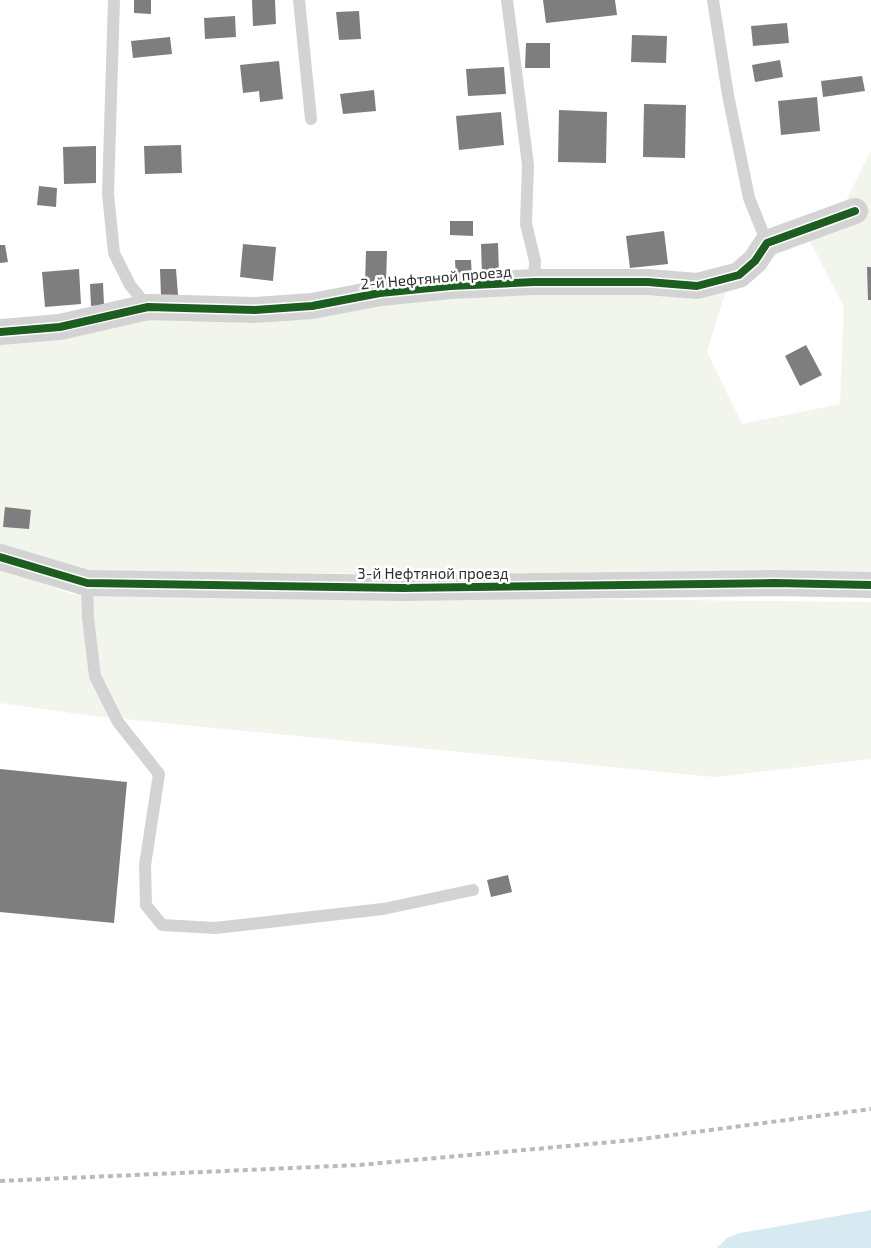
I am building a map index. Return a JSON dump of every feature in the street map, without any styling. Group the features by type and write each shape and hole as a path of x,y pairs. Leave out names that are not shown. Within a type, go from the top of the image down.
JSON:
{"street":[{"path":"767,243 863,211"},
{"name":"2-й Нефтяной проезд","path":"0,332 60,327 148,307 255,310 312,306 380,293 451,286 534,282 648,282 697,286 739,276 755,261 767,243"},
{"name":"3-й Нефтяной проезд","path":"0,557 87,583 403,588 774,583 871,585"}],"lane":[{"path":"114,0 108,194 114,253 130,285 148,307"},
{"path":"299,0 311,119"},
{"path":"507,0 528,165 526,224 535,261 534,282"},
{"path":"713,0 728,95 749,198 767,243"},
{"path":"87,583 88,618 95,676 118,722 159,774 145,865 146,904 162,925 215,928 383,909 473,890"}],"shaded area":[{"path":"871,150 871,577 85,572 0,546 0,320 123,307 647,278 736,270 845,203","holes":["810,241 844,307 840,404 742,424 707,352 725,293 755,277 771,257"]},
{"path":"0,568 72,594 871,602 871,759 714,777 94,716 0,703"},
{"path":"871,1210 871,1248 717,1248 727,1238 740,1233"}],"building":[{"path":"134,0 151,0 151,14 134,13"},
{"path":"252,0 275,0 276,24 253,26"},
{"path":"543,0 615,0 617,15 546,23"},
{"path":"359,11 361,39 339,40 336,12"},
{"path":"235,16 236,37 205,39 204,18"},
{"path":"787,23 789,43 753,46 751,26"},
{"path":"632,35 667,36 666,63 631,62"},
{"path":"170,37 172,54 133,58 131,41"},
{"path":"526,43 550,43 550,68 525,68"},
{"path":"780,60 783,77 755,82 752,65"},
{"path":"279,61 283,99 260,102 259,91 243,93 240,65"},
{"path":"504,67 506,94 468,96 466,69"},
{"path":"862,76 865,91 823,97 821,81"},
{"path":"374,90 376,111 343,114 340,94"},
{"path":"817,97 820,131 781,135 778,101"},
{"path":"644,104 686,105 685,158 643,157"},
{"path":"559,110 607,112 606,163 558,162"},
{"path":"501,112 504,145 459,150 456,116"},
{"path":"181,145 182,173 145,174 144,146"},
{"path":"96,146 96,183 64,184 63,147"},
{"path":"39,186 57,188 56,207 37,205"},
{"path":"450,221 473,221 473,236 450,235"},
{"path":"664,231 668,264 630,268 626,236"},
{"path":"498,243 499,275 482,275 481,244"},
{"path":"243,244 276,247 273,281 240,277"},
{"path":"0,245 5,245 8,262 0,263"},
{"path":"366,251 387,251 386,284 365,284"},
{"path":"455,260 471,260 472,279 456,279"},
{"path":"867,267 871,267 871,300 868,300"},
{"path":"79,269 81,304 45,307 42,272"},
{"path":"160,269 176,269 178,295 161,296"},
{"path":"103,283 104,305 91,306 90,284"},
{"path":"806,345 822,375 800,386 785,356"},
{"path":"5,507 31,510 29,529 3,527"},
{"path":"0,769 127,782 114,923 0,912"},
{"path":"508,875 512,892 491,897 487,880"}],"railway":[{"path":"0,1181 359,1165 634,1140 871,1109"}],"cycle path":[{"path":"0,332 60,327 148,307 255,310 312,306 380,293 451,286 534,282 648,282 697,286 739,275 755,261 767,243 855,211"},
{"path":"0,557 87,583 403,588 774,583 871,585"}]}
